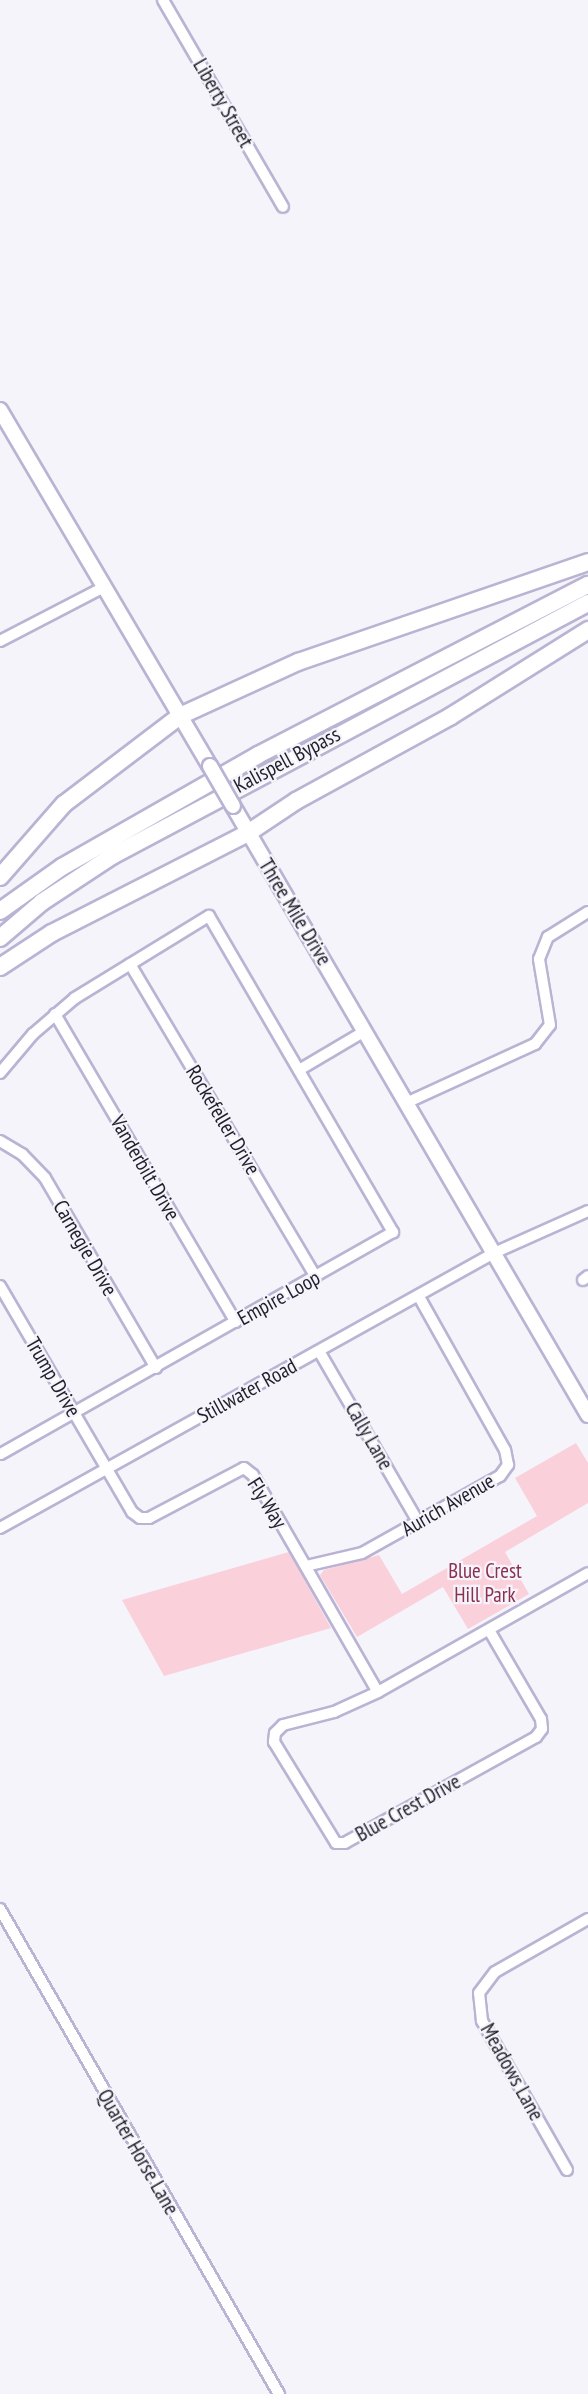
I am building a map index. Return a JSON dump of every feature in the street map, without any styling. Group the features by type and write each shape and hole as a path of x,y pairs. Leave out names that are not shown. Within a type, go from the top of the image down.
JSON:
{"highway":[{"path":"0,878 64,804 180,716 298,662 588,561"},
{"name":"Kalispell Bypass","path":"0,911 62,867 258,755 588,585"},
{"name":"Kalispell Bypass","path":"0,938 42,902 112,856 588,603"},
{"path":"0,967 52,933 248,833 296,801 451,716 588,630"}],"main road":[{"name":"Three Mile Drive","path":"0,410 588,1415"}],"street":[{"name":"Liberty Street","path":"163,0 283,207"},
{"path":"0,641 104,587"},
{"path":"406,1103 535,1044 550,1025 539,959 548,937 588,912"},
{"name":"Empire Loop","path":"0,1073 55,1014 130,964 209,916 393,1232 75,1414 0,1454"},
{"name":"Rockefeller Drive","path":"130,964 316,1277"},
{"name":"Vanderbilt Drive","path":"55,1014 236,1322"},
{"path":"299,1070 365,1031"},
{"name":"Carnegie Drive","path":"0,1141 22,1154 45,1178 156,1368"},
{"name":"Stillwater Road","path":"0,1528 494,1253 588,1211"},
{"name":"Trump Drive","path":"0,1286 106,1469"},
{"name":"Aurich Avenue","path":"306,1566 362,1553 500,1476 508,1465 505,1450 418,1297"},
{"name":"Cally Lane","path":"319,1351 418,1522"},
{"name":"Fly Way","path":"106,1469 140,1518 149,1518 244,1468 253,1475 378,1692"},
{"name":"Blue Crest Drive","path":"489,1630 541,1719 542,1729 536,1737 345,1843 336,1843 274,1742 275,1733 283,1725 334,1712 378,1692 588,1573"},
{"name":"Quarter Horse Lane","path":"0,1910 279,2394"},
{"name":"Meadows Lane","path":"567,2170 482,2021 479,1993 495,1972 588,1919"}],"green space":[{"name":"Blue Crest Hill Park","path":"576,1443 588,1463 588,1503 505,1552 529,1594 468,1629 443,1587 357,1637 320,1575 324,1570 379,1555 402,1594 537,1516 515,1478"},
{"path":"289,1552 331,1628 164,1676 122,1600"}]}
